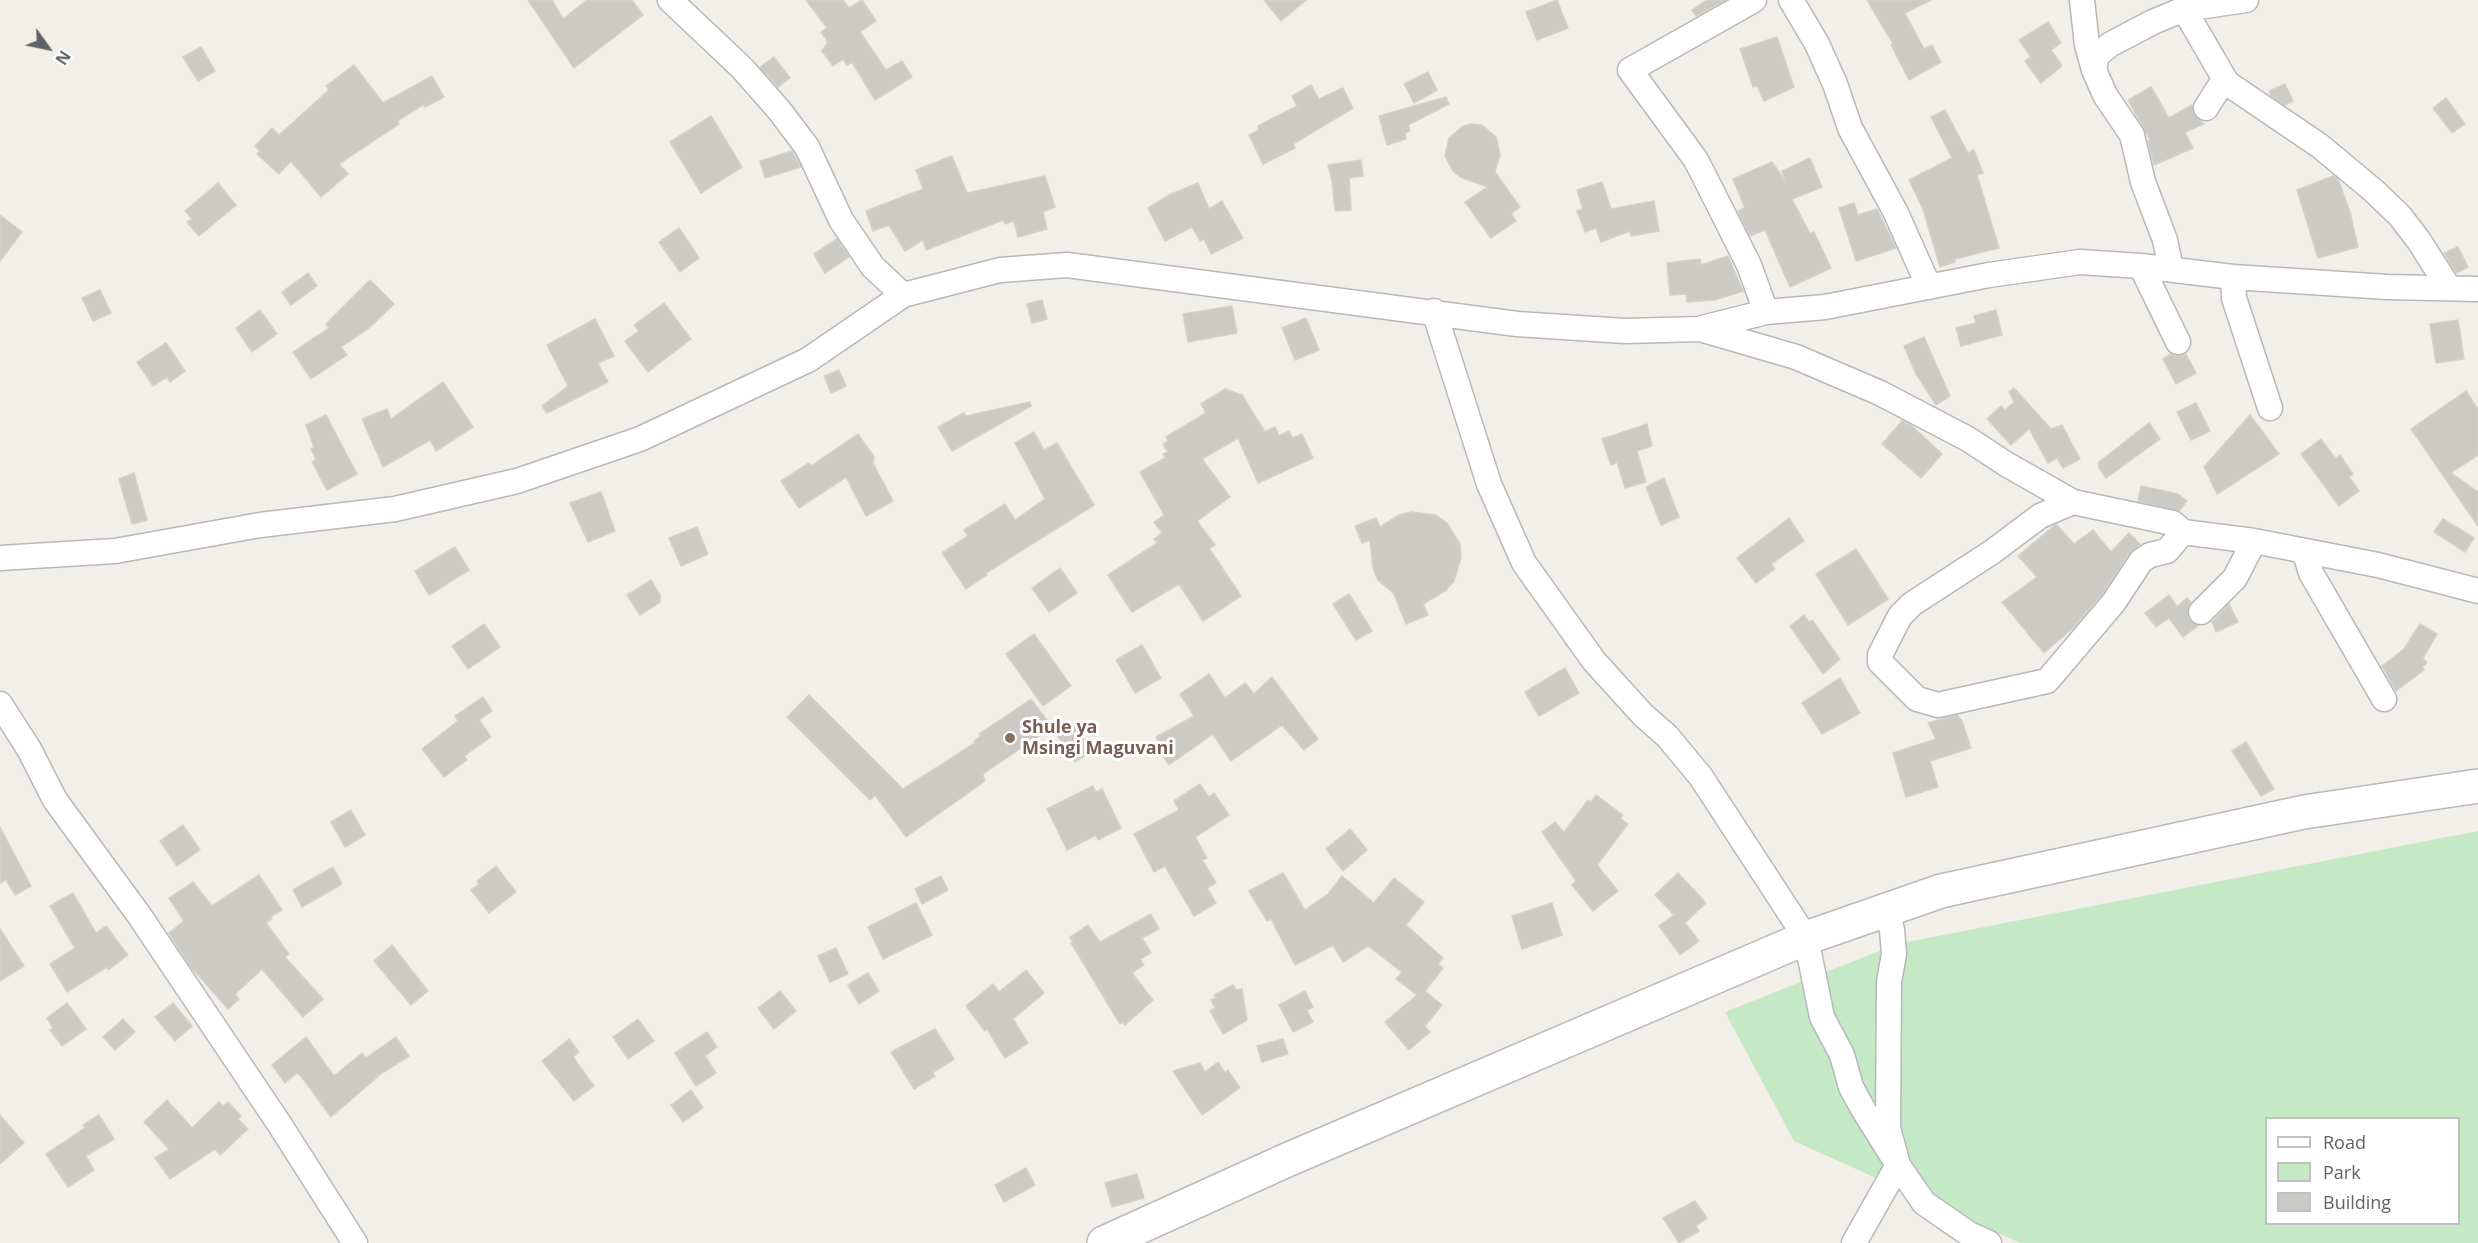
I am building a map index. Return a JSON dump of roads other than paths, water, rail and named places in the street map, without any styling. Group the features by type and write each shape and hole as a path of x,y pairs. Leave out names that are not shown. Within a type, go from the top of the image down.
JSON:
{"street":[{"path":"670,0 742,68 779,110 807,147 841,220 873,267 903,295"},
{"path":"1754,0 1630,70 1695,160 1749,265 1766,312"},
{"path":"1791,0 1817,44 1850,128 1896,213 1929,287"},
{"path":"2082,0 2087,45 2094,70 2105,95 2132,135 2143,182 2165,240 2171,269"},
{"path":"2094,70 2097,56 2110,44 2184,9 2246,0"},
{"path":"2184,9 2227,83 2320,146 2374,191 2400,216 2449,288"},
{"path":"2206,108 2220,86 2227,83"},
{"path":"0,558 115,551 260,525 395,509 517,481 640,439 808,360 903,295 1000,270 1067,265 1575,329 1625,331 1700,329 1766,312 1825,307 2029,268 2080,262 2171,269 2233,277 2478,289"},
{"path":"2140,266 2178,342"},
{"path":"2233,277 2234,298 2270,408"},
{"path":"1434,311 1489,484 1524,563 1594,661 1643,715 1667,736 1701,777 1806,938 1822,1017 1842,1055 1858,1100 1875,1132 1924,1203 1970,1234 1989,1243"},
{"path":"1700,329 1796,357 1880,393 1968,439 1997,459 2073,502 2173,523 2183,532 2254,541 2305,553 2378,565 2478,591"},
{"path":"2073,502 2040,516 1992,552 1912,604 1900,616 1880,655 1880,662 1917,699 1938,705 2047,681 2114,602 2141,561 2150,555 2167,551 2183,532"},
{"path":"2201,612 2235,578 2254,541"},
{"path":"2305,553 2311,573 2384,699"},
{"path":"0,704 29,749 55,800 139,915 287,1135 355,1243"},
{"path":"1104,1243 1287,1160 1806,938 1941,891 2304,812 2478,786"},
{"path":"1854,1243 1898,1165 1888,1128 1889,982 1894,954 1893,930 1887,910"}],"place":[{"name":"Shule ya Msingi Maguvani","path":"1010,738"}]}
